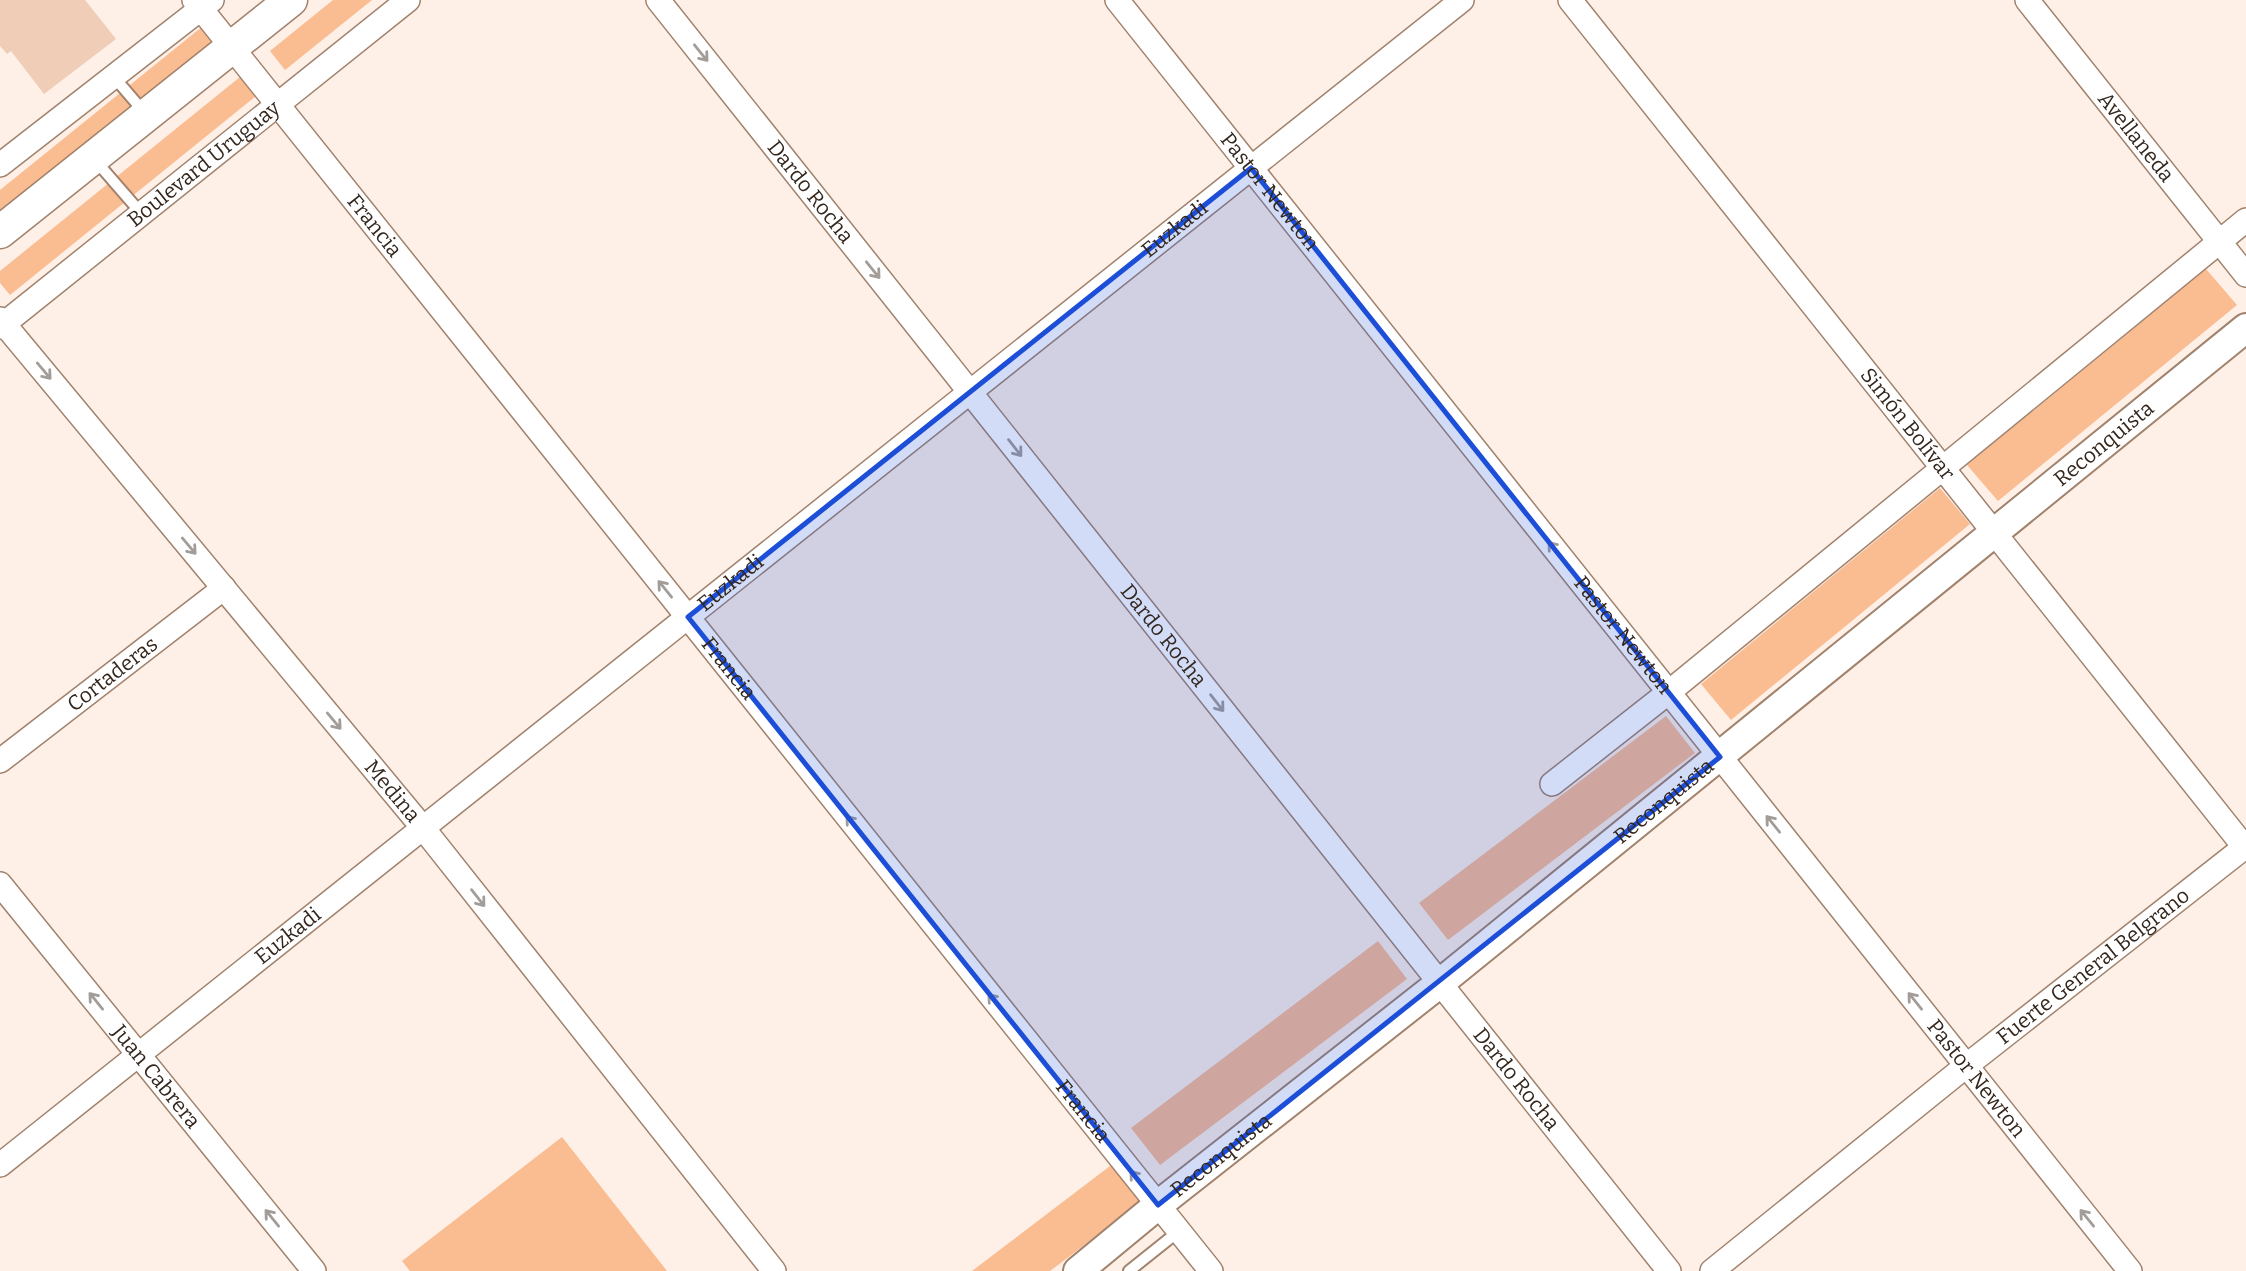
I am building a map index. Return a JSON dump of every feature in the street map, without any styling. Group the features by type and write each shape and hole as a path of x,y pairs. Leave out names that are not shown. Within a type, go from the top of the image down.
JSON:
{"main road":[{"path":"0,232 291,0"}],"street":[{"name":"Boulevard Uruguay","path":"1,323 408,0"},
{"name":"Dardo Rocha","path":"659,0 1669,1271"},
{"name":"Pastor Newton","path":"1117,0 2130,1271"},
{"name":"Euzkadi","path":"0,1165 1462,0"},
{"name":"Simón Bolívar","path":"1570,0 2245,847"},
{"name":"Avellaneda","path":"2027,0 2246,275"},
{"name":"Francia","path":"202,3 232,47 1211,1271"},
{"path":"0,165 114,77 202,3"},
{"path":"1552,784 1669,692 2246,220"},
{"name":"Medina","path":"1,323 423,828 774,1271"},
{"name":"Reconquista","path":"1078,1271 1720,757 1993,531 2246,328"},
{"name":"Cortaderas","path":"0,761 224,588"},
{"name":"Fuerte General Belgrano","path":"1712,1271 1966,1066 2245,847"},
{"name":"Juan Cabrera","path":"0,884 140,1053 314,1271"}],"lane":[{"path":"114,77 147,115"},
{"path":"93,158 141,213"},
{"path":"1129,1271 1179,1231"}],"highlighted area":[{"path":"1251,168 1720,757 1158,1205 688,617"}],"shaded area":[{"path":"333,0 372,0 285,70 270,51"},
{"path":"203,26 219,45 0,222 0,190"},
{"path":"240,77 256,96 10,295 0,283 0,271"},
{"path":"2206,269 2237,305 1998,501 1967,465"},
{"path":"1940,488 1970,524 1731,720 1701,684"},
{"path":"1666,716 1695,753 1448,940 1419,903"},
{"path":"1378,941 1407,979 1160,1165 1131,1128"},
{"path":"562,1137 667,1271 410,1271 402,1261"},
{"path":"1114,1163 1143,1201 1050,1271 972,1271"}],"building":[{"path":"0,0 85,0 116,39 44,94 11,51 7,54 0,46"}]}
